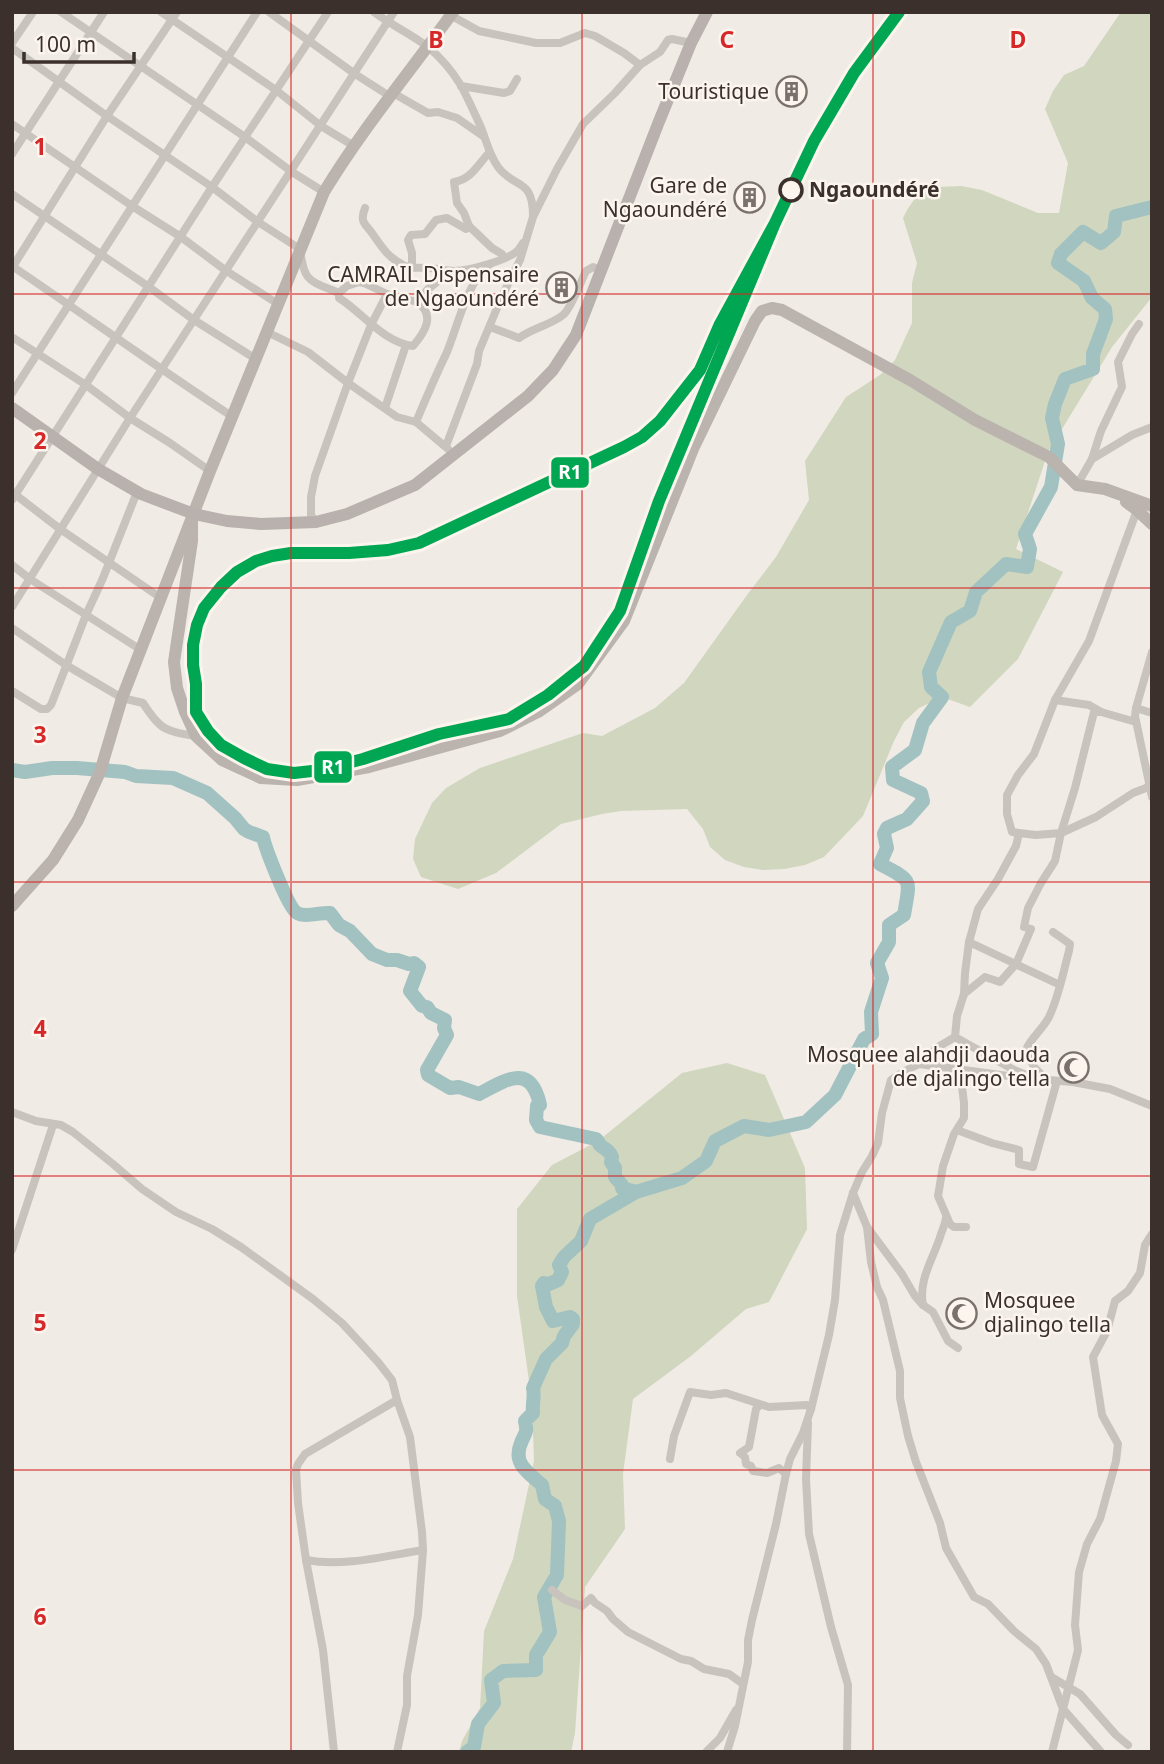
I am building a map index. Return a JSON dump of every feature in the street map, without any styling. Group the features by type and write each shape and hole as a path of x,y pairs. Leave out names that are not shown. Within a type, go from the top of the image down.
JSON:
{"main road":[{"path":"12,408 98,469 137,492 193,516 261,524 316,522 347,514 415,485 449,451 528,396 553,370 576,335 702,14"}],"street":[{"path":"12,43 33,12"},
{"path":"61,12 324,192"},
{"path":"12,154 104,12"},
{"path":"161,12 174,16 321,126 354,146"},
{"path":"12,393 257,12"},
{"path":"269,12 355,74 428,113 438,112 457,118 483,136"},
{"path":"161,598 14,495 328,12"},
{"path":"374,12 387,23 428,47 461,86 489,153 500,170 525,186 530,195 533,217"},
{"path":"12,607 225,270 292,172 394,12"},
{"path":"12,906 61,849 78,820 102,767 122,698 210,471 324,192 343,160 452,14 479,31 536,43 560,43 584,33 595,36 640,65"},
{"path":"174,16 12,267 233,417"},
{"path":"267,332 308,352 397,417 416,422 449,451 479,351 520,260 533,217 556,169 583,124 640,65 660,52 668,40 691,44"},
{"path":"12,48 300,249 308,280 339,293"},
{"path":"461,86 504,93 510,91 517,79"},
{"path":"12,124 278,304"},
{"path":"489,153 466,178 454,182 457,203 469,226 502,254 503,258"},
{"path":"12,194 194,320 256,359"},
{"path":"365,208 361,217 363,224 374,235 384,252 405,266 451,271 520,260"},
{"path":"412,268 412,253 408,240 411,235 425,234 436,220 447,218 466,229 469,226"},
{"path":"416,422 479,275 493,263 516,252 528,237"},
{"path":"490,327 519,338 559,318 566,313 586,271 593,267 601,270"},
{"path":"417,302 428,289 451,271"},
{"path":"364,283 387,294 417,302 423,306 428,323 413,346 406,345 360,316 339,298 339,293 347,286 364,283"},
{"path":"316,522 311,515 315,476 348,383 387,294"},
{"path":"193,516 192,541 174,662 177,688 185,712 196,736 222,760 261,778 298,780 369,767 500,730 538,712 578,684 624,621 693,449 755,321 762,311 767,309 778,308 807,322 975,420 1053,461 1077,485 1105,489 1152,506"},
{"path":"1077,485 1092,459 1101,431 1122,387 1118,362 1139,324"},
{"path":"12,337 210,471"},
{"path":"385,408 406,345"},
{"path":"1092,459 1132,435 1152,427"},
{"path":"1105,489 1137,510 1152,524"},
{"path":"12,691 41,709 47,709 51,705 137,492"},
{"path":"1137,510 1089,641 1055,700 1034,754 1007,795 1007,814 1012,832 1036,835 1061,833 1096,817 1133,793 1146,788 1150,782"},
{"path":"12,565 141,650"},
{"path":"12,628 66,665 122,698 143,703 155,721 170,732 196,736"},
{"path":"1152,652 1136,708 1136,722 1152,797"},
{"path":"1055,700 1088,705 1101,712 1136,722"},
{"path":"1136,708 1152,713"},
{"path":"964,994 985,977 1000,982 1016,964 1031,929 1024,927 1028,908 1055,861 1094,712 1101,712"},
{"path":"955,1037 957,1016 964,994 969,943 978,909 999,879 1016,846 1019,833"},
{"path":"1042,1080 1026,1048 1044,1026 1056,1000 1069,951 1070,944 1054,932"},
{"path":"969,943 1060,985"},
{"path":"955,1037 1014,1070 1042,1080"},
{"path":"727,1752 748,1662 752,1620 786,1474 811,1409 835,1300 841,1235 853,1193 878,1143 882,1113 891,1080 919,1064 938,1047 955,1037"},
{"path":"919,1064 1073,1082 1110,1089 1152,1106"},
{"path":"960,1070 964,1118 954,1135 943,1166 938,1196 950,1224 954,1227 966,1227"},
{"path":"957,1130 1019,1150 1019,1164 1033,1167 1057,1081"},
{"path":"12,1112 61,1125 73,1132 142,1189 176,1212 241,1247 342,1323 392,1380 410,1437 423,1550 418,1615 407,1676 407,1705 397,1752"},
{"path":"12,1250 53,1125"},
{"path":"853,1193 867,1227 871,1262 900,1371 900,1398 908,1436 940,1523 946,1548 974,1597 988,1604 1031,1644 1046,1664 1063,1709 1101,1752"},
{"path":"923,1305 924,1276 945,1226 946,1215"},
{"path":"867,1227 915,1296 933,1312 948,1341 958,1348"},
{"path":"1052,1752 1078,1650 1075,1625 1079,1572 1087,1544 1100,1518 1118,1444 1102,1415 1093,1357 1107,1331 1115,1301 1128,1291 1140,1273 1145,1245 1152,1234"},
{"path":"670,1459 674,1436 690,1392 711,1395 726,1393 760,1405 807,1405 811,1409"},
{"path":"334,1752 323,1650 306,1560 296,1470 305,1454 318,1445 397,1401"},
{"path":"760,1405 756,1409 749,1447 740,1453 753,1471 767,1473 779,1468 786,1474"},
{"path":"808,1420 806,1479 809,1534 848,1685 847,1752"},
{"path":"306,1560 335,1563 423,1550"},
{"path":"552,1590 565,1600 582,1606 592,1598 628,1632 704,1669 729,1674 743,1684"},
{"path":"1051,1675 1085,1698 1116,1735 1128,1745"},
{"path":"706,1752 720,1738 738,1708"}],"green space":[{"path":"1121,12 1152,12 1152,297 1112,347 1048,452 1016,549 1063,572 1018,659 970,707 942,697 919,708 904,722 863,816 824,857 805,865 763,870 725,860 710,847 703,829 687,809 621,811 561,824 496,873 458,889 421,877 413,859 415,839 432,803 446,788 480,768 583,733 602,736 655,708 684,683 776,557 809,500 805,461 846,397 880,375 895,360 912,323 912,283 917,263 903,218 907,210 918,194 938,187 961,186 982,190 1038,213 1059,213 1068,163 1045,109 1064,75 1084,66"},
{"path":"727,1063 765,1075 805,1168 807,1229 769,1302 746,1309 691,1356 633,1399 623,1474 625,1529 585,1587 575,1733 571,1752 459,1752 480,1708 484,1631 513,1559 534,1461 532,1402 517,1296 517,1209 552,1165 598,1141 682,1073"}],"waterway":[{"path":"467,1752 474,1747 478,1724 494,1703 491,1680 503,1671 536,1670 536,1655 550,1632 544,1597 557,1575 559,1521 555,1506 545,1499 542,1485 520,1462 519,1450 526,1431 525,1421 533,1413 533,1388 546,1359 562,1343 573,1319 570,1317 553,1321 546,1307 542,1286 544,1283 558,1280 562,1272 559,1265 581,1241 590,1219 636,1192 682,1178 706,1161 715,1141 744,1126 769,1130 806,1122 835,1095 864,1039 872,1034 871,1012 882,978 877,963 889,942 889,925 904,915 908,887 904,878 880,864 887,848 884,834 887,828 907,819 923,801 921,793 893,780 892,767 915,750 923,723 942,697 931,687 929,672 951,622 970,611 976,592 1006,564 1027,567 1030,549 1025,534 1051,487 1058,444 1052,418 1055,404 1065,379 1093,369 1093,354 1106,319 1105,309 1092,298 1084,281 1058,263 1061,254 1083,232 1101,243 1114,232 1116,216 1152,207"},
{"path":"12,770 25,772 77,768 125,772 136,776 173,778 207,793 244,829 263,837 283,889 297,913 330,913 339,925 350,931 372,954 387,960 414,963 419,967 410,991 422,1006 445,1020 447,1035 427,1070 428,1075 450,1088 459,1087 479,1094 499,1083 524,1079 531,1083 536,1092 540,1105 537,1106 536,1120 540,1127 596,1139 611,1154 615,1177 622,1188 636,1192"}],"transit line":[{"name":"R1","path":"775,223 720,324 700,370 660,421 642,437 419,543 388,550 272,556 256,561 237,572 204,608 193,645 196,712 208,731 221,745 267,769 294,773 321,770 439,734 509,719 548,695 584,666 620,611 659,501 775,223 814,141 854,73 899,12"}],"place":[{"name":"Touristique","path":"792,92"},
{"name":"Ngaoundéré","path":"791,190"},
{"name":"Gare de Ngaoundéré","path":"750,198"},
{"name":"CAMRAIL Dispensaire de Ngaoundéré","path":"562,287"},
{"name":"Mosquee alahdji daouda de djalingo tella","path":"1073,1067"},
{"name":"Mosquee djalingo tella","path":"961,1313"}]}
